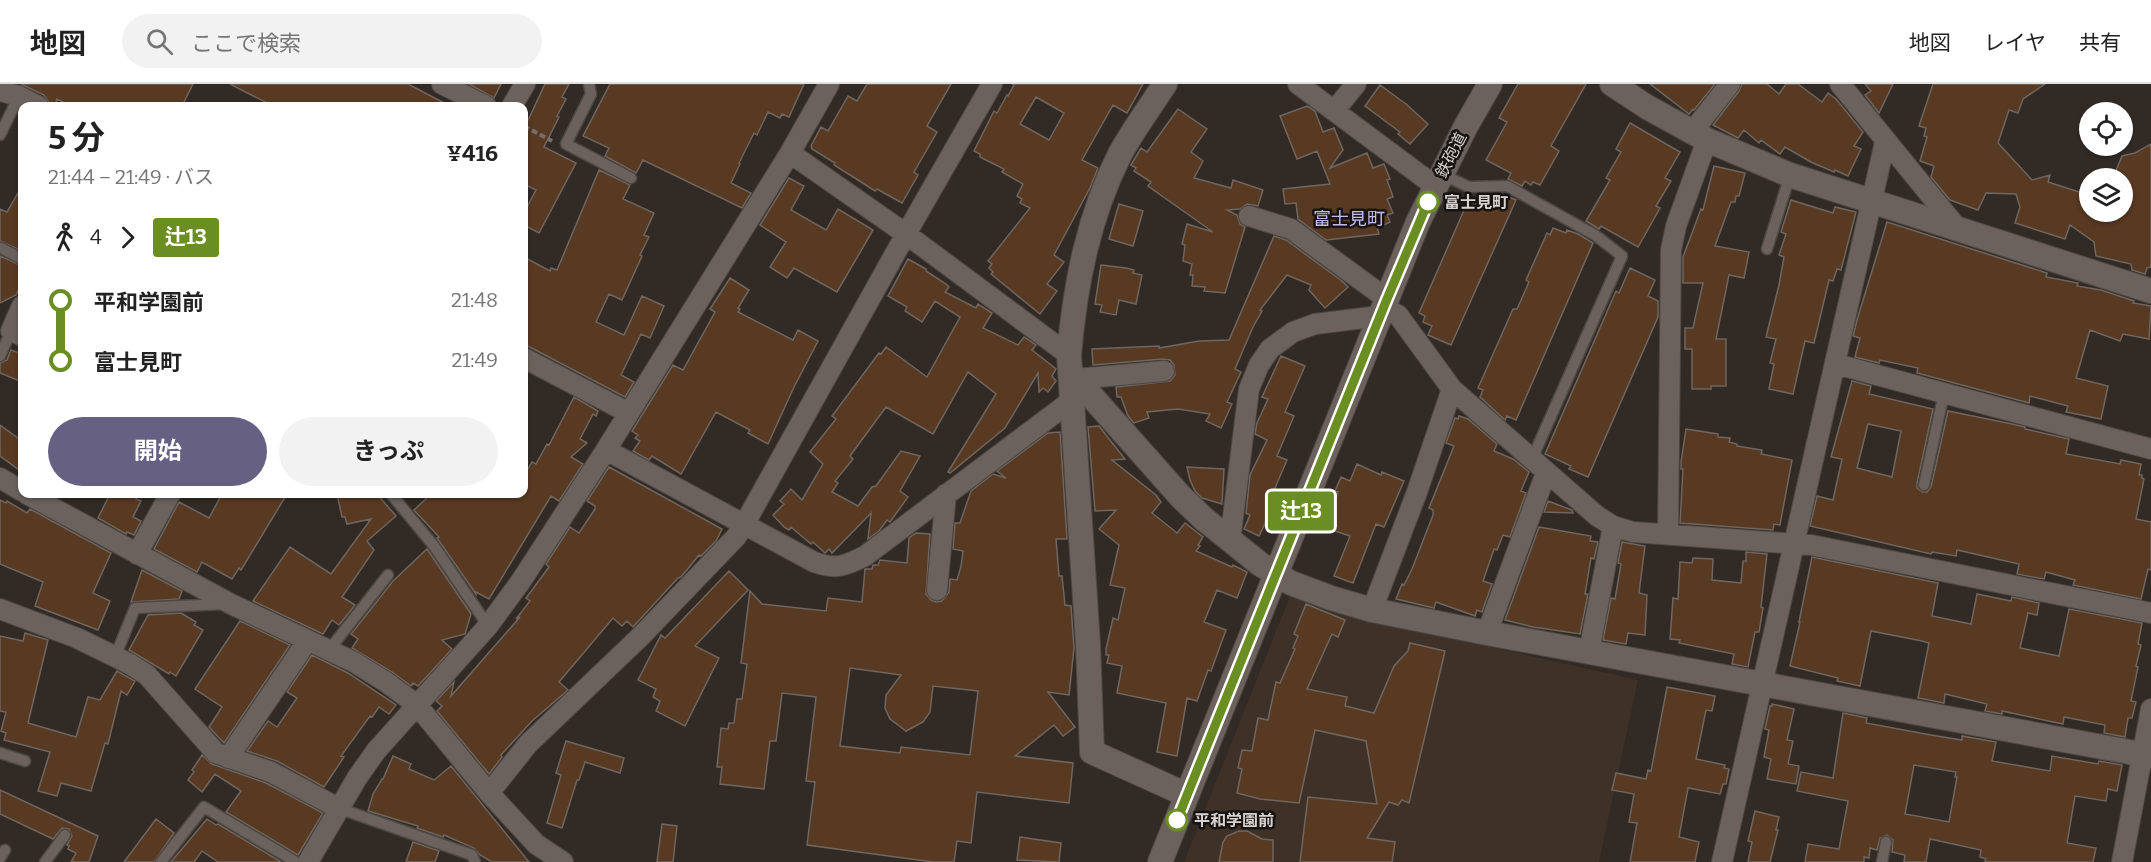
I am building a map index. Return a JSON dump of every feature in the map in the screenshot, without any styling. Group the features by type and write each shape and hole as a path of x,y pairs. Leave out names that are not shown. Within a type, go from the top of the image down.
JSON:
{"street":[{"path":"442,84 478,102"},
{"path":"514,102 525,84"},
{"path":"308,862 338,808 376,751 488,626 520,581 606,450 790,153 830,84"},
{"path":"489,793 528,744 641,636 736,537 992,84"},
{"path":"1165,84 1120,154 1098,204 1081,263 1073,309 1072,377 1092,752 1187,795"},
{"path":"1298,84 1334,111 1438,180"},
{"path":"1334,111 1356,84"},
{"name":"鉄砲道","path":"1160,862 1383,307 1438,180 1490,84"},
{"path":"1668,535 1671,250 1699,136 1730,84"},
{"path":"1616,85 1647,107 1699,136 1790,175 2151,291"},
{"path":"1846,86 1885,142 1958,229"},
{"path":"0,91 20,96 31,102"},
{"path":"1722,862 1885,142"},
{"path":"790,153 906,234 1072,377 1181,497 1230,541 1260,564 1291,583 1372,610 1762,685 2147,755"},
{"path":"1249,216 1291,229 1383,307 1398,315 1452,389 1597,516 1613,526 1633,532 1794,543 2151,613"},
{"path":"1230,541 1249,389 1259,365 1270,349 1293,332 1315,324 1383,307"},
{"path":"528,360 629,413"},
{"path":"1836,364 2151,449"},
{"path":"606,450 814,562 828,567 847,566 865,556 946,494 1072,377 1164,370"},
{"path":"1372,610 1418,492 1452,389"},
{"path":"1487,633 1539,466"},
{"path":"0,478 18,489"},
{"path":"937,590 946,494"},
{"path":"34,498 231,604 354,662 387,682 417,705 489,793 536,844 555,860"},
{"path":"137,554 168,498"},
{"path":"1589,652 1613,526"},
{"path":"0,609 77,638 147,675 216,753 271,772 338,808"},
{"path":"228,758 308,640"},
{"path":"2122,862 2147,755 2151,709"}],"lane":[{"path":"589,84 591,94 566,144 631,178"},
{"path":"0,135 20,96"},
{"path":"1767,249 1790,175"},
{"path":"1438,180 1469,187 1507,186 1595,235 1622,256 1539,466"},
{"path":"1,248 18,257"},
{"path":"0,356 17,334"},
{"path":"1924,484 1944,393"},
{"path":"393,498 434,546 488,626"},
{"path":"329,650 388,575"},
{"path":"115,657 135,608 231,604"},
{"path":"0,753 25,761"},
{"path":"161,862 204,807 296,862"},
{"path":"338,808 472,855 475,862"},
{"path":"45,862 65,835"},
{"path":"1882,862 1886,842"}],"path":[{"path":"528,128 561,146 566,144"}],"shaded area":[{"path":"1290,596 1351,616 1638,680 1599,862 1184,862"}],"building":[{"path":"21,84 193,84 184,102 63,102 57,99 56,102 48,102 44,95"},
{"path":"230,84 408,84 442,102 265,102"},
{"path":"469,84 501,84 494,98"},
{"path":"545,84 569,84 562,97 566,99 557,116 559,117 544,147 576,163 539,233 528,227 528,205 536,190 528,186 528,120"},
{"path":"610,84 804,84 789,117 782,114 780,118 768,112 757,135 754,133 739,163 731,183 751,193 742,208 643,160 636,173 605,156 609,148 583,136"},
{"path":"867,84 951,84 927,126 937,132 914,172 918,175 902,203 877,189 875,191 834,165 835,163 812,149 811,146 821,127 828,131 848,96 857,101"},
{"path":"1012,84 1143,84 1127,113 1113,105 1082,160 1098,168 1090,188 1054,255 1064,262 1047,284 1057,291 1040,314 991,274 993,272 989,268 992,264 988,261 1030,208 1020,203 1022,199 1017,196 1023,184 1002,172 1004,169 980,157 980,154 974,151 994,111 997,113 1014,85","holes":["1036,97 1064,113 1049,140 1020,124"]},
{"path":"1518,84 1586,84 1551,146 1559,151 1540,185 1533,182 1531,185 1525,181 1522,186 1508,179 1511,173 1486,160 1507,122 1499,118"},
{"path":"1650,84 1715,84 1689,114"},
{"path":"1742,84 1767,84 1779,94 1786,84 1798,84 1822,102 1828,93 1836,99 1863,132 1854,146 1861,149 1848,176 1811,162 1785,147 1780,154 1761,140 1759,143 1744,130 1738,138 1713,125"},
{"path":"1865,84 1893,84 1879,113 1865,95 1871,91"},
{"path":"1933,84 2045,84 2023,99 2018,113 2009,110 1998,143 2032,180 2050,175 2048,182 2079,192 2079,222 2133,222 2133,168 2117,168 2122,156 2133,156 2133,153 2151,144 2151,267 2147,268 2145,274 2132,270 2131,264 2096,256 2094,242 2070,225 2065,239 2015,223 2020,207 2016,194 1986,193 1978,210 1950,200 1931,177 1934,166 1920,161 1927,137 1924,136 1926,128 1919,126"},
{"path":"1380,85 1428,124 1410,144 1398,134 1400,132 1365,106"},
{"path":"1307,106 1315,111 1323,132 1334,128 1343,150 1330,168 1367,153 1373,168 1384,164 1390,179 1387,180 1393,197 1387,199 1393,213 1387,215 1390,222 1377,228 1379,234 1326,240 1298,219 1296,203 1285,204 1283,189 1330,184 1317,151 1297,159 1280,116"},
{"path":"1178,109 1207,129 1191,152 1203,161 1194,178 1231,188 1233,180 1263,190 1258,206 1247,204 1240,209 1227,210 1237,215 1240,224 1245,227 1225,293 1204,291 1205,287 1192,286 1193,275 1190,275 1192,264 1183,261 1185,245 1182,244 1187,224 1213,232 1148,186 1151,182 1134,171 1136,168 1131,165 1141,148 1147,152"},
{"path":"1630,123 1680,152 1665,178 1671,181 1656,206 1660,208 1638,247 1601,226 1599,229 1586,221 1610,180 1606,178 1621,152 1616,149"},
{"path":"1714,166 1745,173 1739,196 1736,196 1735,202 1731,202 1715,246 1749,252 1744,278 1729,275 1716,339 1726,339 1726,386 1692,389 1692,349 1685,349 1685,328 1693,328 1703,283 1683,283 1683,257 1701,209 1703,210"},
{"path":"599,170 630,185 623,199 654,213 644,235 649,237 622,300 609,294 596,322 624,335 642,296 664,306 650,338 641,334 621,375 634,382 625,397 528,346 528,259 550,271 551,268 557,270"},
{"path":"789,178 804,186 791,210 826,230 838,209 873,230 837,292 794,268 787,278 770,267 786,242 760,225"},
{"path":"18,193 18,249 0,241 0,209 7,212"},
{"path":"1502,194 1516,200 1451,345 1428,335 1432,326 1423,322 1425,316 1419,313 1468,201 1475,205 1478,199 1486,203 1489,197 1498,202"},
{"path":"1791,200 1833,213 1835,207 1856,212 1841,270 1837,269 1833,281 1829,280 1814,343 1805,341 1793,394 1769,389 1774,364 1770,363 1776,339 1766,337 1784,257 1779,255 1786,234 1781,232"},
{"path":"1119,204 1143,211 1133,246 1109,239"},
{"path":"1887,222 2047,273 2046,277 2078,283 2077,286 2101,290 2134,301 2133,303 2151,306 2149,339 2123,334 2120,341 2090,330 2076,378 2108,386 2101,419 2066,412 2068,406 2030,396 2029,403 1917,373 1918,368 1855,357 1860,338 1853,336"},
{"path":"1553,228 1566,233 1567,230 1578,234 1593,243 1516,420 1507,416 1505,420 1480,397 1483,390 1478,388 1513,309 1517,309 1529,282 1526,280 1547,233 1550,235"},
{"path":"1274,236 1286,240 1348,287 1325,308 1309,290 1311,285 1287,275 1260,310 1262,311 1235,369 1241,372 1227,402 1232,404 1221,428 1206,421 1210,414 1178,409 1147,412 1149,418 1134,423 1128,416 1121,397 1117,397 1116,387 1170,381 1175,375 1174,365 1170,360 1163,359 1093,365 1092,349 1159,346 1159,348 1199,341 1229,340"},
{"path":"0,256 18,264 18,290 16,295 0,303"},
{"path":"908,259 946,284 949,287 945,292 976,308 978,304 992,313 983,328 1018,345 1024,337 1036,345 1032,350 1056,369 1052,376 1056,381 1048,392 1043,388 1039,392 1038,373 1005,428 950,473 948,472 996,394 968,372 933,434 886,407 850,456 853,459 835,481 838,483 832,492 858,506 872,487 876,486 901,451 920,456 900,491 908,497 890,522 887,520 879,531 868,539 871,513 832,553 829,549 825,553 791,527 789,530 784,527 773,515 784,504 780,501 791,489 802,500 823,464 810,452 836,419 832,416 879,353 881,354 886,347 927,377 960,317 935,301 922,322 905,311 907,307 888,296"},
{"path":"1101,265 1126,268 1142,275 1136,304 1119,300 1116,315 1100,312 1102,305 1095,304"},
{"path":"1630,268 1655,280 1648,296 1658,301 1658,317 1588,477 1569,469 1571,466 1545,454 1616,291 1619,293"},
{"path":"730,278 749,290 738,312 793,340 798,330 818,341 768,444 748,433 750,430 716,412 681,474 652,456 649,460 633,451 640,441 635,438 638,435 632,431 673,365 683,370 715,312 710,309"},
{"path":"11,350 18,353 18,380 0,373 0,363 7,360"},
{"path":"1281,356 1305,366 1285,412 1294,416 1277,456 1287,460 1267,507 1272,509 1259,536 1244,529 1250,515 1246,513 1250,475 1267,440 1255,434 1257,423 1268,399 1262,397"},
{"path":"1852,381 1871,386 1869,394 1933,409 1917,483 1917,488 1922,492 1927,492 1931,487 1948,411 2069,439 2066,454 2120,464 2121,460 2141,464 2139,475 2142,475 2144,479 2136,519 2151,522 2151,570 2148,569 2141,599 2073,585 2075,580 2046,572 2044,579 2017,574 2019,564 1957,550 1956,556 1932,552 1931,554 1810,526 1817,496 1833,500 1842,459 1831,457","holes":["1868,424 1901,431 1892,477 1857,468"]},
{"path":"574,397 598,411 596,416 593,414 580,439 587,443 571,457 583,464 559,501 551,496 489,599 476,592 476,594 437,538 439,537 414,510 427,498 528,498 528,469 532,462 536,464 547,444 549,445"},
{"path":"1459,416 1468,419 1497,444 1494,451 1513,459 1529,472 1521,491 1526,493 1510,537 1503,535 1497,550 1494,549 1483,581 1492,584 1482,612 1477,610 1475,616 1436,602 1434,608 1396,599 1412,569 1433,515 1433,510 1429,508 1454,446 1446,443 1455,418 1458,419"},
{"path":"0,425 18,438 18,469 0,456"},
{"path":"1099,426 1125,459 1112,460 1156,495 1161,502 1152,513 1177,533 1185,523 1203,537 1196,551 1247,572 1237,598 1217,590 1204,622 1226,630 1197,701 1187,698 1177,756 1157,752 1166,703 1117,693 1122,666 1107,663 1109,655 1106,655 1106,649 1113,618 1118,620 1125,588 1110,585 1119,545 1099,529 1116,510 1095,511 1088,427"},
{"path":"1686,429 1718,434 1718,437 1730,438 1729,442 1737,446 1762,450 1761,454 1792,460 1780,525 1774,524 1773,530 1680,523 1683,469 1681,469 1681,462"},
{"path":"1060,432 1067,539 1056,539 1059,576 1062,576 1065,605 1071,606 1074,648 1069,695 1048,692 1075,727 1063,736 1054,725 1015,756 1073,763 1069,803 977,792 971,843 957,841 954,862 933,862 807,845 815,782 806,781 816,697 782,693 776,741 770,741 764,789 720,784 722,767 717,767 721,728 728,729 729,723 734,723 737,699 742,699 747,664 741,663 750,591 762,604 826,611 828,598 862,602 865,569 872,569 873,565 878,565 880,560 907,563 909,538 916,533 930,534 926,594 931,600 942,601 949,592 950,579 957,580 961,566 963,551 953,549 955,523 960,523 971,491 993,474 1006,478 997,471 1048,433","holes":["850,668 901,675 886,695 885,708 890,719 906,731 923,722 930,712 933,686 978,691 970,755 901,747 900,753 840,746"]},
{"path":"1357,464 1381,475 1382,472 1404,481 1384,527 1376,524 1353,583 1334,576 1350,536 1326,528 1338,492 1335,491 1341,477 1350,481"},
{"path":"609,467 722,529 716,541 701,556 699,555 633,627 627,621 622,626 613,618 559,682 568,690 532,721 501,755 502,757 489,774 437,711 442,706 436,701 454,682 451,696 520,617 516,619 530,601 526,598 549,567 546,564 570,527 579,533 595,509 595,506 587,501"},
{"path":"1187,467 1224,469 1222,504 1202,498 1195,491"},
{"path":"108,498 137,498 141,501 133,517 141,521 134,535 127,532 126,534 98,518"},
{"path":"220,498 285,498 241,570 239,568 232,579 202,562 197,572 154,549 179,502 209,518"},
{"path":"338,498 380,498 396,516 367,541 374,550 342,597 355,605 339,625 332,620 323,634 253,601 290,547 331,574 371,519 347,524 345,517 342,517"},
{"path":"0,500 6,503 7,501 27,513 30,509 111,553 93,593 110,601 98,630 35,606 43,582 0,564"},
{"path":"1548,501 1572,510 1573,513 1544,512"},
{"path":"1539,527 1591,536 1590,541 1598,542 1594,559 1591,558 1585,594 1588,594 1580,634 1505,620"},
{"path":"1622,542 1645,546 1639,593 1647,595 1645,635 1628,633 1626,644 1603,640 1611,598 1615,599"},
{"path":"427,549 471,614 465,634 442,640 452,649 418,686 413,683 411,686 352,648 358,639 351,634 393,581"},
{"path":"1746,552 1767,554 1759,632 1755,632 1748,667 1732,664 1734,654 1679,643 1680,640 1670,639 1673,598 1678,599 1680,562 1692,563 1693,558 1713,559 1712,580 1741,583"},
{"path":"1812,557 1938,583 1932,616 1971,624 1977,594 2011,601 2012,597 2039,603 2037,615 2028,613 2020,648 2059,656 2069,609 2142,623 2138,644 2141,645 2136,666 2138,667 2131,701 2136,702 2132,718 2128,718 2125,737 2104,733 2105,725 2064,717 2063,724 2002,711 2002,714 1985,711 1987,704 1945,694 1944,703 1918,698 1929,643 1922,641 1871,631 1860,686 1790,666"},
{"path":"142,570 182,591 179,599 131,602"},
{"path":"729,571 748,590 695,646 719,658 685,726 656,711 660,701 653,697 656,689 638,680 661,635 665,638"},
{"path":"1306,604 1345,620 1338,637 1332,634 1307,689 1347,697 1345,706 1374,713 1394,666 1408,651 1410,643 1445,651 1409,803 1402,800 1398,805 1389,802 1367,838 1395,842 1392,862 1300,862 1308,797 1377,804 1366,741 1315,730 1299,803 1260,799 1237,793 1242,769 1238,768 1242,750 1252,751 1258,718 1268,720 1276,682 1280,683 1295,649 1293,648 1298,636 1294,634"},
{"path":"181,613 196,622 194,625 203,630 176,676 129,650 148,615"},
{"path":"240,621 290,645 224,743 209,727 222,707 195,689"},
{"path":"25,633 48,640 28,723 76,737 88,697 100,700 117,671 135,681 127,695 121,691 108,744 105,743 91,791 61,783 57,796 38,791 50,752 4,740 6,733 1,731 6,712 0,711 0,636 23,641"},
{"path":"312,655 348,673 396,705 389,714 379,707 372,717 370,716 341,756 344,757 324,787 277,761 247,751 268,721 277,727 297,698 287,692"},
{"path":"1667,687 1715,696 1712,711 1706,710 1696,759 1725,765 1724,768 1729,769 1726,784 1723,784 1720,794 1688,788 1679,837 1699,842 1695,862 1630,862 1637,823 1629,822 1634,794 1612,790 1616,773 1646,779 1648,770 1651,771"},
{"path":"1772,704 1794,709 1787,740 1793,741 1788,764 1799,766 1796,784 1767,779 1771,759 1764,757 1769,730 1765,729"},
{"path":"1843,713 1867,718 1866,723 1962,740 1962,736 1996,742 1992,761 2050,771 2052,756 2098,764 2099,761 2122,765 2117,791 2108,789 2106,801 2075,796 2067,843 2096,848 2093,862 1985,862 1986,859 1980,857 1981,850 1930,839 1926,862 1904,862 1905,855 1892,852 1893,840 1887,835 1880,838 1877,850 1870,848 1869,858 1864,857 1864,862 1805,862 1808,844 1839,849 1848,801 1797,791 1801,772 1833,778","holes":["1914,765 1956,772 1949,822 1905,814"]},
{"path":"566,741 624,758 620,773 585,762 562,828 547,823 561,775 556,773"},
{"path":"202,755 212,764 266,783 323,813 298,855 226,812 241,791 215,774 202,792 188,780"},
{"path":"393,756 411,764 409,769 434,780 451,766 529,862 492,862 480,855 474,848 444,835 443,837 417,828 418,826 368,811 373,794 383,779"},
{"path":"0,790 98,836 89,862 71,862 76,853 68,849 67,845 72,836 69,829 62,828 53,839 0,814"},
{"path":"1755,811 1779,817 1770,862 1748,862 1752,842 1748,841"},
{"path":"156,819 174,833 154,862 124,862"},
{"path":"207,819 281,862 218,862 202,851 194,862 171,862"},
{"path":"662,824 677,826 673,862 657,862"},
{"path":"1239,831 1247,831 1262,839 1273,840 1273,862 1219,862 1223,842 1227,836"},
{"path":"1020,837 1061,843 1059,862 1017,860"},
{"path":"413,842 439,851 435,862 406,862"}],"bus line":[{"name":"辻13","path":"1177,820 1428,202"}],"place":[{"name":"富士見町","path":"1428,202"},
{"name":"平和学園前","path":"1177,820"}],"district":[{"name":"富士見町","path":"1349,219"}]}
